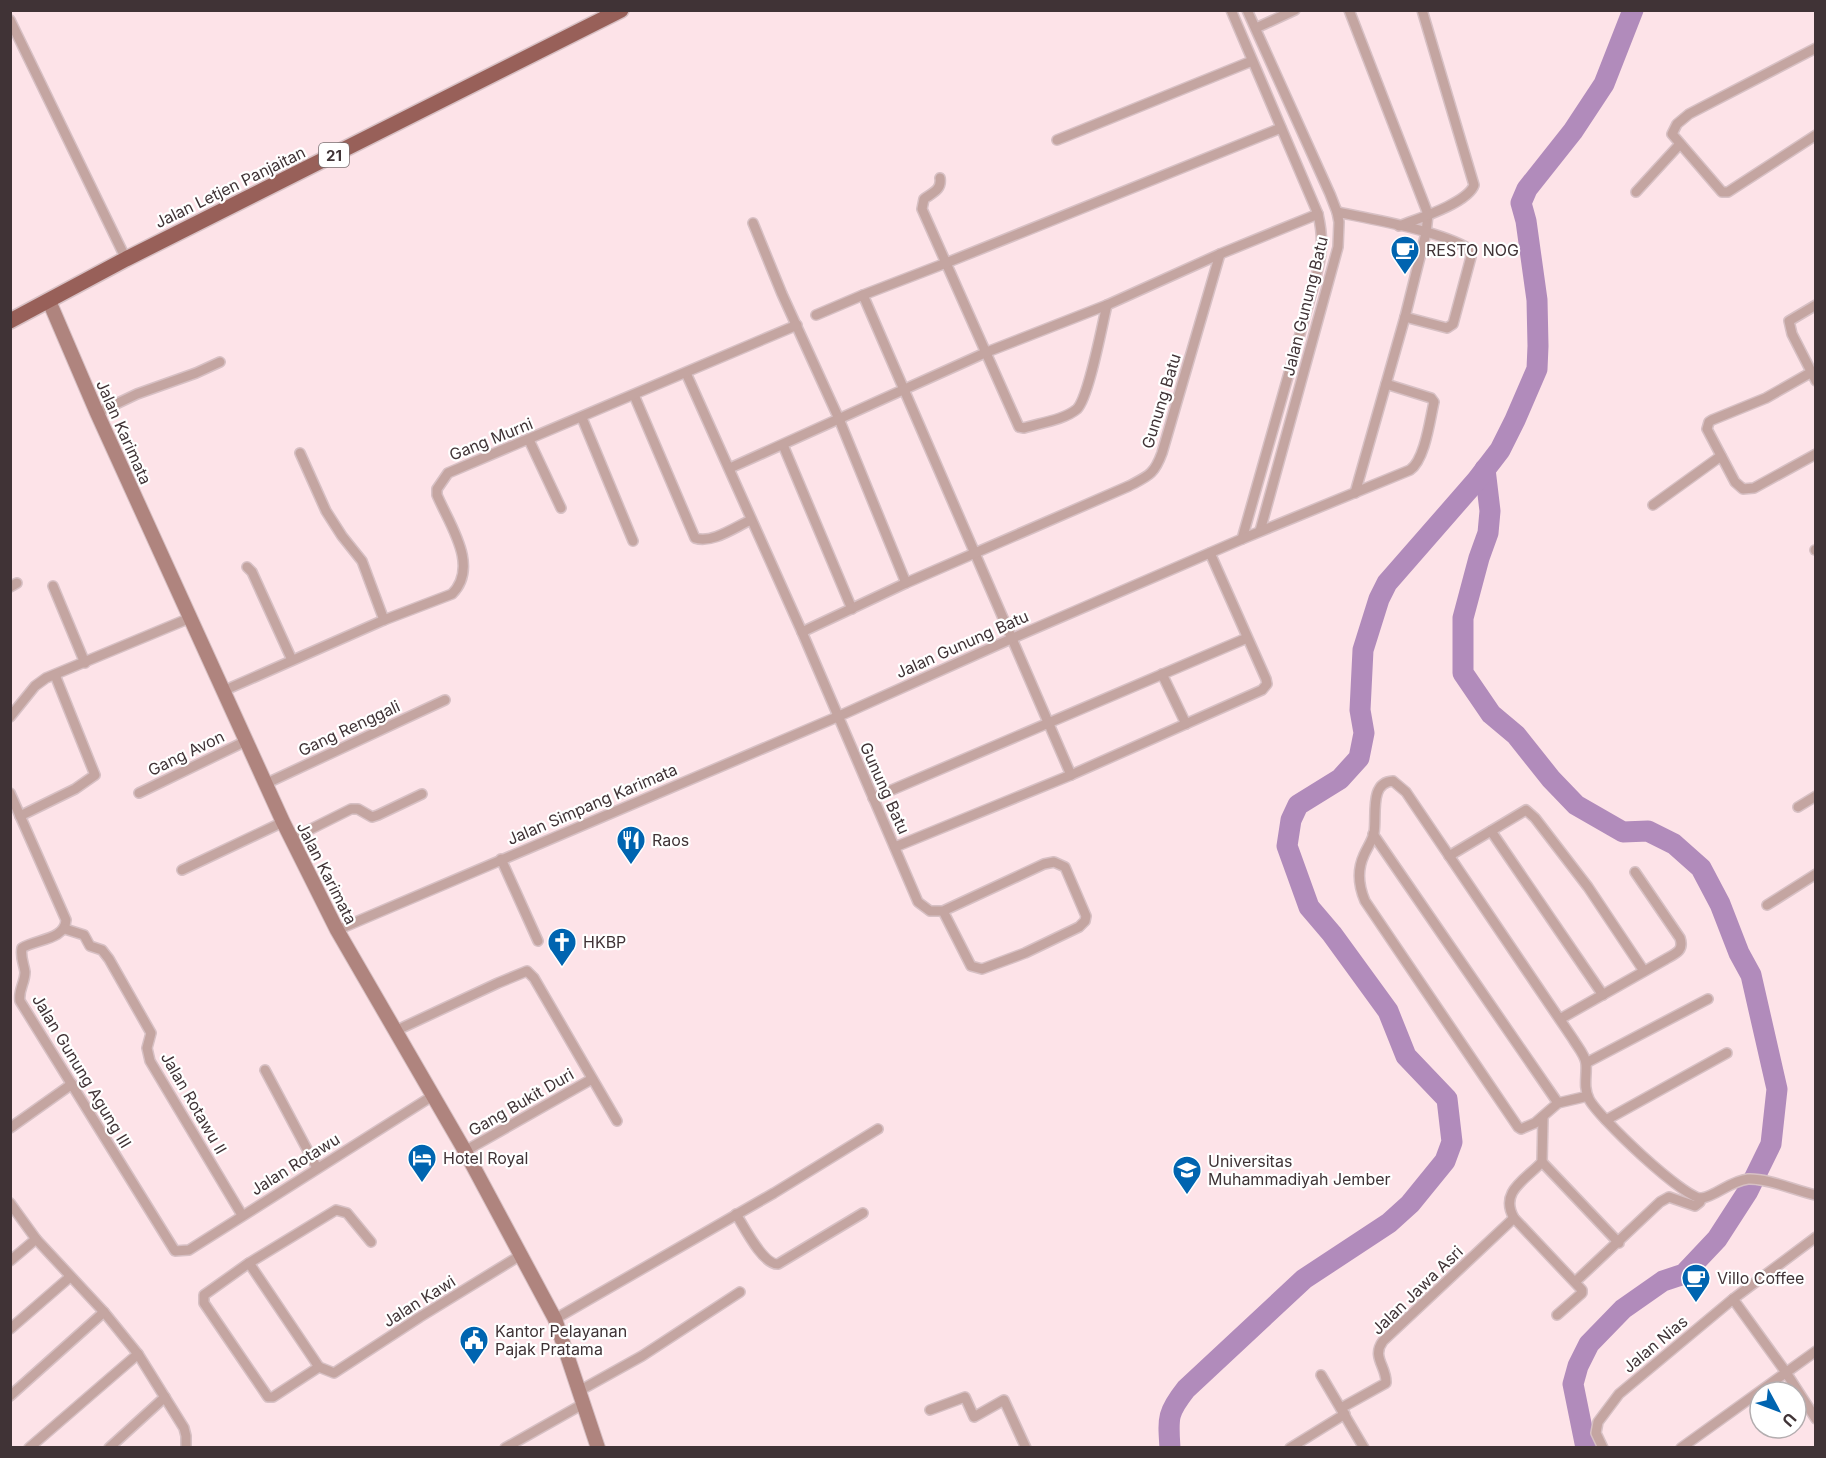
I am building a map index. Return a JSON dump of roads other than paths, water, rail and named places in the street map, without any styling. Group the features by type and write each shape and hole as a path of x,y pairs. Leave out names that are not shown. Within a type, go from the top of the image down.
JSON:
{"highway":[{"name":"Jalan Letjen Panjaitan","path":"49,301 126,259 621,10"},
{"name":"21","path":"10,321 49,301"}],"main road":[{"name":"Jalan Karimata","path":"49,301 291,839 337,930 434,1095 555,1319 598,1448"}],"street":[{"name":"Jalan Gunung Batu","path":"1231,10 1318,214 1323,233 1322,251 1313,288 1242,539"},
{"name":"Jalan Gunung Batu","path":"860,706 1260,531 1338,247 1337,212 1247,10"},
{"path":"1256,28 1295,10"},
{"path":"1349,10 1428,214 1426,233 1405,317 1355,493"},
{"path":"1399,226 1458,201 1473,190 1474,185 1422,10"},
{"path":"10,20 126,259"},
{"path":"1815,48 1689,114 1672,131 1673,137 1722,192 1728,192 1815,135"},
{"path":"1057,140 1252,61"},
{"path":"816,315 1281,128"},
{"path":"1291,152 1307,144"},
{"path":"1636,192 1680,144"},
{"path":"940,178 941,184 937,190 924,199 922,208 1019,427 1024,428 1063,416 1074,411 1081,403 1107,305"},
{"path":"1337,212 1426,233 1461,244 1468,249 1471,257 1451,326 1448,328 1405,317"},
{"path":"730,468 987,352 1107,305 1220,254 1318,214"},
{"path":"753,223 782,294 839,419 906,583"},
{"name":"Gunung Batu","path":"802,632 906,583 1129,486 1150,474 1156,468 1220,254"},
{"path":"1313,288 1327,292"},
{"path":"862,295 1071,775"},
{"path":"1815,305 1789,321 1792,334 1813,377 1709,422 1707,432 1738,487 1748,490 1815,454"},
{"name":"Gang Murni","path":"224,691 292,660 452,594 459,585 464,562 460,545 437,495 437,489 448,473 797,325"},
{"path":"98,413 137,394 220,362"},
{"name":"Gunung Batu","path":"686,373 730,468 895,847 1071,775 1253,695 1267,684 1210,553"},
{"path":"1260,531 1415,467 1423,447 1434,401 1386,384"},
{"path":"634,395 695,538 704,540 751,520"},
{"path":"582,418 633,541"},
{"path":"529,440 561,508"},
{"path":"783,445 852,609"},
{"path":"300,453 326,511 342,537 362,561 384,621"},
{"path":"1653,505 1721,456"},
{"path":"248,567 292,660"},
{"path":"53,586 85,663"},
{"path":"10,717 35,686 46,678 190,618"},
{"path":"873,798 1247,638"},
{"path":"1162,674 1186,724"},
{"path":"20,816 75,789 95,775 55,675"},
{"name":"Gang Renggali","path":"265,784 445,700"},
{"name":"Jalan Simpang Karimata","path":"337,930 860,706"},
{"name":"Gang Avon","path":"139,793 246,741"},
{"path":"1587,1096 1558,1103 1543,1117 1524,1129 1518,1127 1365,901 1360,885 1359,869 1373,834 1378,791 1384,783 1393,781 1406,792 1560,1019 1586,1063 1584,1085 1587,1096 1606,1120 1674,1183 1693,1197 1701,1198 1729,1184 1748,1179 1815,1195"},
{"path":"10,793 64,914 65,929"},
{"path":"291,839 351,809 358,809 372,817 422,794"},
{"path":"1798,807 1815,796"},
{"path":"1449,856 1523,811 1535,818 1588,887 1644,971"},
{"path":"182,870 283,822"},
{"path":"1491,831 1603,995"},
{"path":"1373,834 1558,1103"},
{"path":"895,847 918,902 930,911 943,911 1044,864 1054,862 1065,867 1086,916 1085,921 1079,927 1025,953 982,969 971,966 943,911"},
{"path":"501,859 538,941"},
{"path":"1560,1019 1679,951 1683,945 1635,872"},
{"path":"1767,905 1815,874"},
{"name":"Jalan Gunung Agung III","path":"65,929 59,934 22,948 25,976 19,996 25,1010 172,1247"},
{"name":"Jalan Rotawu II","path":"65,929 84,935 90,946 102,950 109,959 151,1033 147,1048 150,1061 242,1215"},
{"path":"395,1031 527,971 534,978 618,1121"},
{"path":"1586,1063 1708,999"},
{"path":"1606,1120 1727,1053"},
{"path":"265,1070 316,1168"},
{"name":"Gang Bukit Duri","path":"465,1151 592,1079"},
{"path":"10,1128 72,1084"},
{"name":"Jalan Rotawu","path":"172,1247 179,1252 189,1250 434,1095"},
{"path":"1543,1117 1542,1162 1510,1194 1508,1203 1514,1218 1581,1288 1582,1293 1557,1315"},
{"path":"555,1319 878,1129"},
{"path":"1542,1162 1619,1242"},
{"path":"1575,1282 1665,1199 1675,1198 1695,1206 1701,1198"},
{"path":"10,1203 36,1239 104,1312 138,1354 184,1428 186,1448"},
{"path":"249,1263 320,1367 273,1397 268,1397 204,1304 203,1298 207,1292 249,1263 336,1210 347,1214 370,1242"},
{"path":"736,1214 761,1253 770,1263 778,1264 863,1213"},
{"name":"Jalan Jawa Asri","path":"1343,1411 1386,1383 1386,1377 1378,1360 1378,1350 1383,1341 1514,1218"},
{"name":"Jalan Nias","path":"1602,1447 1596,1433 1598,1422 1611,1402 1641,1373 1815,1237"},
{"path":"10,1261 36,1239"},
{"name":"Jalan Kawi","path":"320,1367 333,1373 521,1255"},
{"path":"10,1329 70,1276"},
{"path":"505,1448 740,1292"},
{"path":"1733,1299 1785,1371 1815,1419"},
{"path":"10,1396 104,1312"},
{"path":"1681,1448 1815,1351"},
{"path":"28,1448 138,1354"},
{"path":"1321,1375 1364,1448"},
{"path":"109,1448 165,1397"},
{"path":"930,1410 965,1397 974,1418 1004,1400 1026,1448"},
{"path":"1293,1447 1343,1411"}],"waterway":[{"path":"1170,1448 1170,1416 1175,1404 1186,1389 1304,1279 1389,1223 1410,1204 1445,1161 1452,1142 1447,1099 1406,1056 1388,1011 1332,934 1309,907 1287,846 1291,820 1298,805 1340,779 1359,758 1364,733 1360,710 1363,650 1379,599 1387,583 1477,480 1500,450 1537,369 1537,300 1526,221 1521,203 1527,189 1573,131 1604,84 1633,10"},
{"path":"1485,469 1490,511 1488,533 1463,618 1463,673 1491,714 1516,735 1551,779 1576,805 1623,832 1648,831 1674,844 1701,868 1720,904 1739,953 1751,975 1777,1089 1771,1144 1748,1191 1717,1239 1684,1274 1663,1281 1623,1309 1589,1344 1578,1366 1573,1384 1586,1448"}],"place":[{"name":"RESTO NOG","path":"1405,276"},
{"name":"Raos","path":"631,866"},
{"name":"HKBP","path":"562,968"},
{"name":"Hotel Royal","path":"422,1184"},
{"name":"Universitas Muhammadiyah Jember","path":"1187,1196"},
{"name":"Villo Coffee","path":"1696,1304"},
{"name":"Kantor Pelayanan Pajak Pratama","path":"474,1366"}]}
